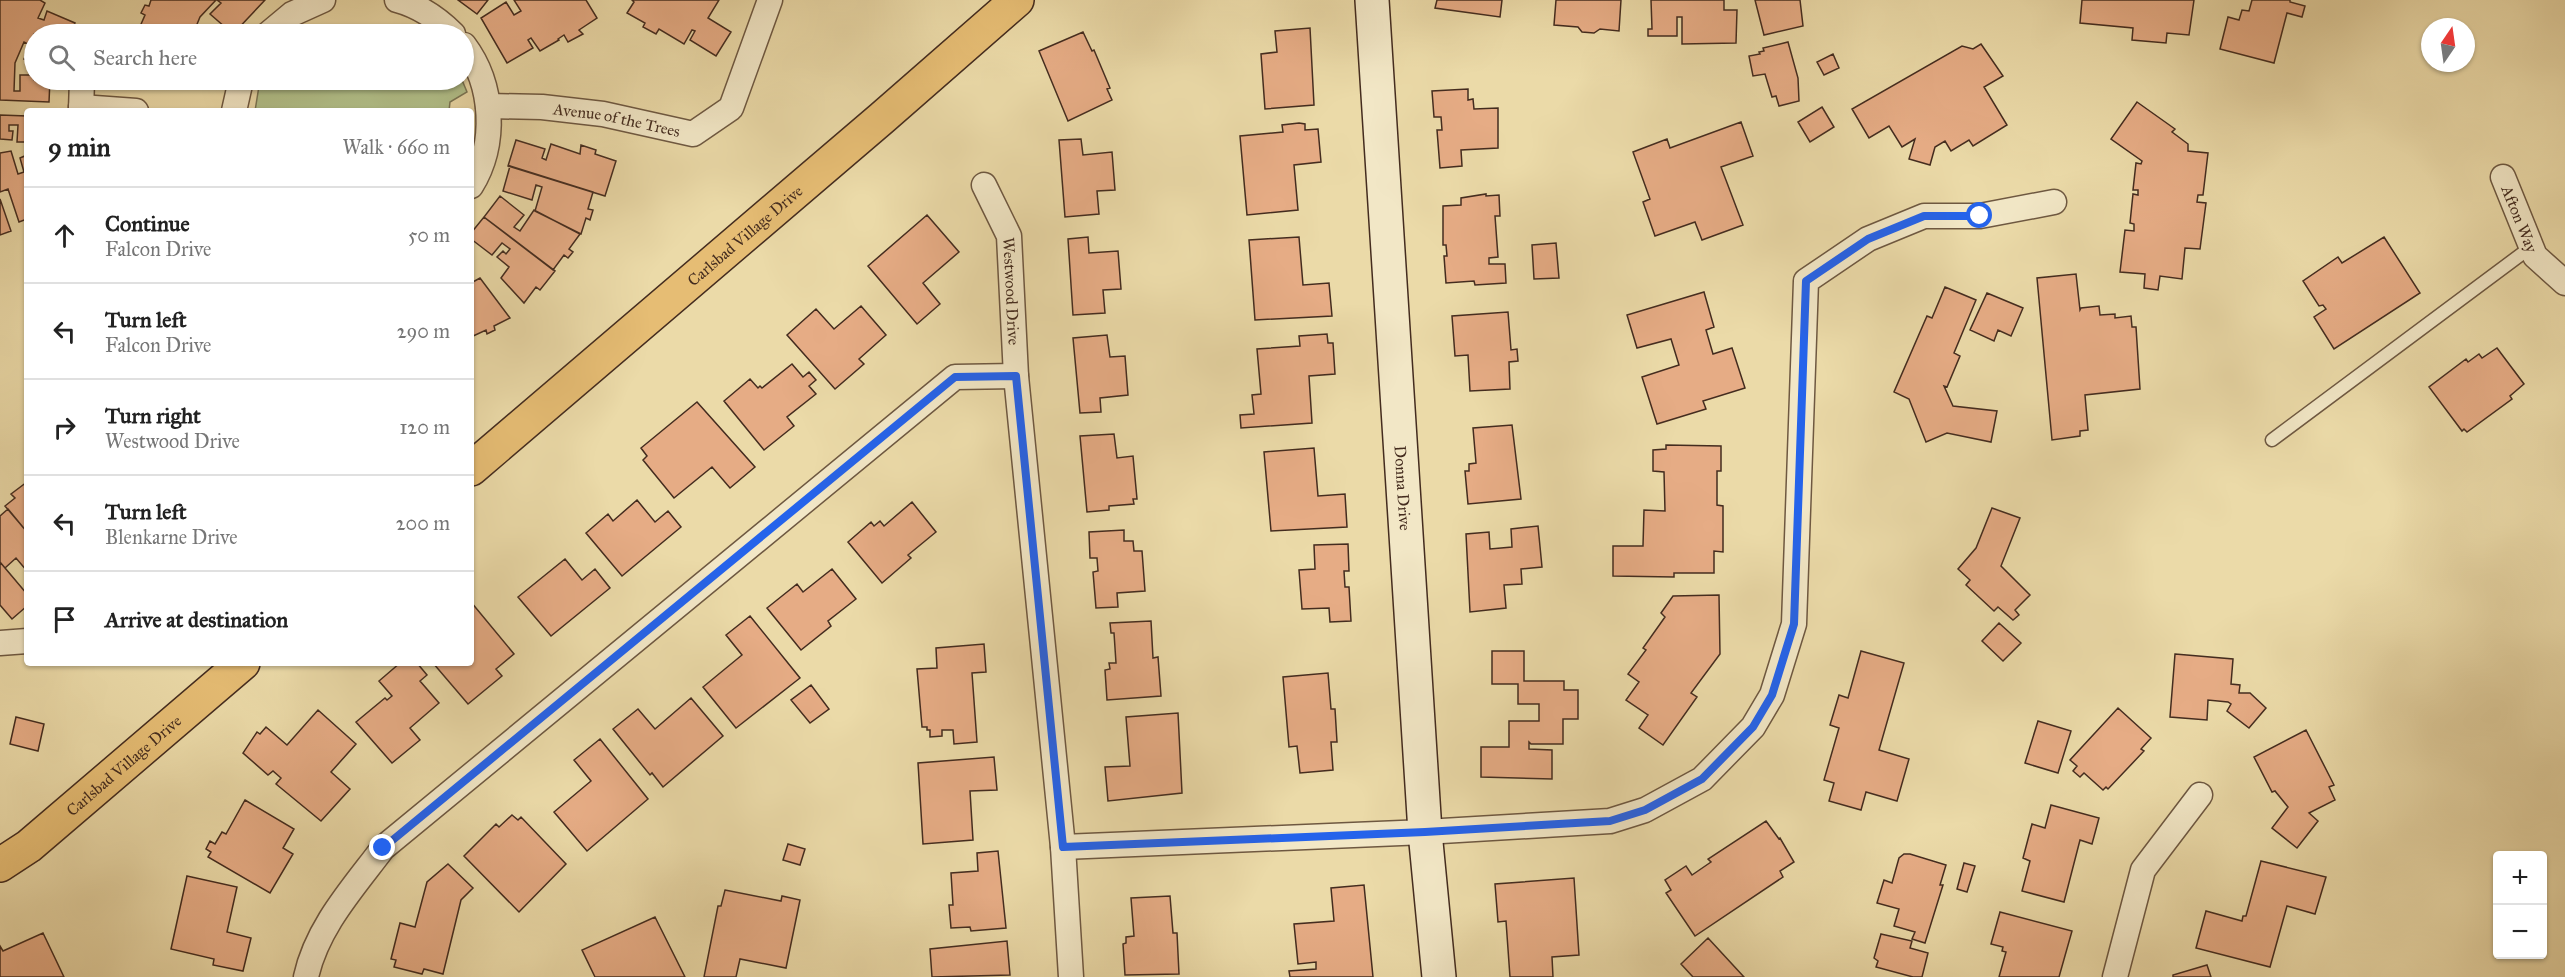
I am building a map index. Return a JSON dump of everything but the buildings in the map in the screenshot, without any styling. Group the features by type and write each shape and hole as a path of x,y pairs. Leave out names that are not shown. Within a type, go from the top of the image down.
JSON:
{"main road":[{"name":"Carlsbad Village Drive","path":"474,466 1017,0"},
{"name":"Carlsbad Village Drive","path":"0,865 29,846 239,666"}],"street":[{"path":"280,24 292,14 323,0"},
{"path":"397,0 410,3 444,24"},
{"name":"Avenue of the Trees","path":"488,106 542,107 603,114 693,134 731,108 770,0"},
{"name":"Donna Drive","path":"1372,0 1425,832 1439,977"},
{"path":"474,63 480,74 488,106 489,134 485,154 474,179"},
{"path":"81,108 82,90"},
{"path":"235,108 239,90"},
{"name":"Afton Way","path":"2503,177 2535,256 2565,283"},
{"name":"Westwood Drive","path":"984,185 1009,236 1016,376 1063,847 1071,977"},
{"path":"1063,847 1425,832 1610,821 1645,810 1702,779 1753,727 1772,695 1794,624 1806,281 1868,239 1924,216 1980,216 2054,202"},
{"path":"306,977 309,962 327,924 383,848 955,377 1016,376"},
{"path":"0,643 24,640"},
{"path":"2115,977 2143,870 2200,795"}],"lane":[{"path":"2272,441 2531,247"},
{"path":"0,643 0,651"}],"green space":[{"path":"258,90 466,90 467,92 450,102 449,108 255,108"}],"route":[{"path":"383,848 955,377 1016,376 1063,847 1425,832 1610,821 1645,810 1702,779 1753,727 1772,695 1794,624 1806,281 1868,239 1924,216 1980,216"}]}
